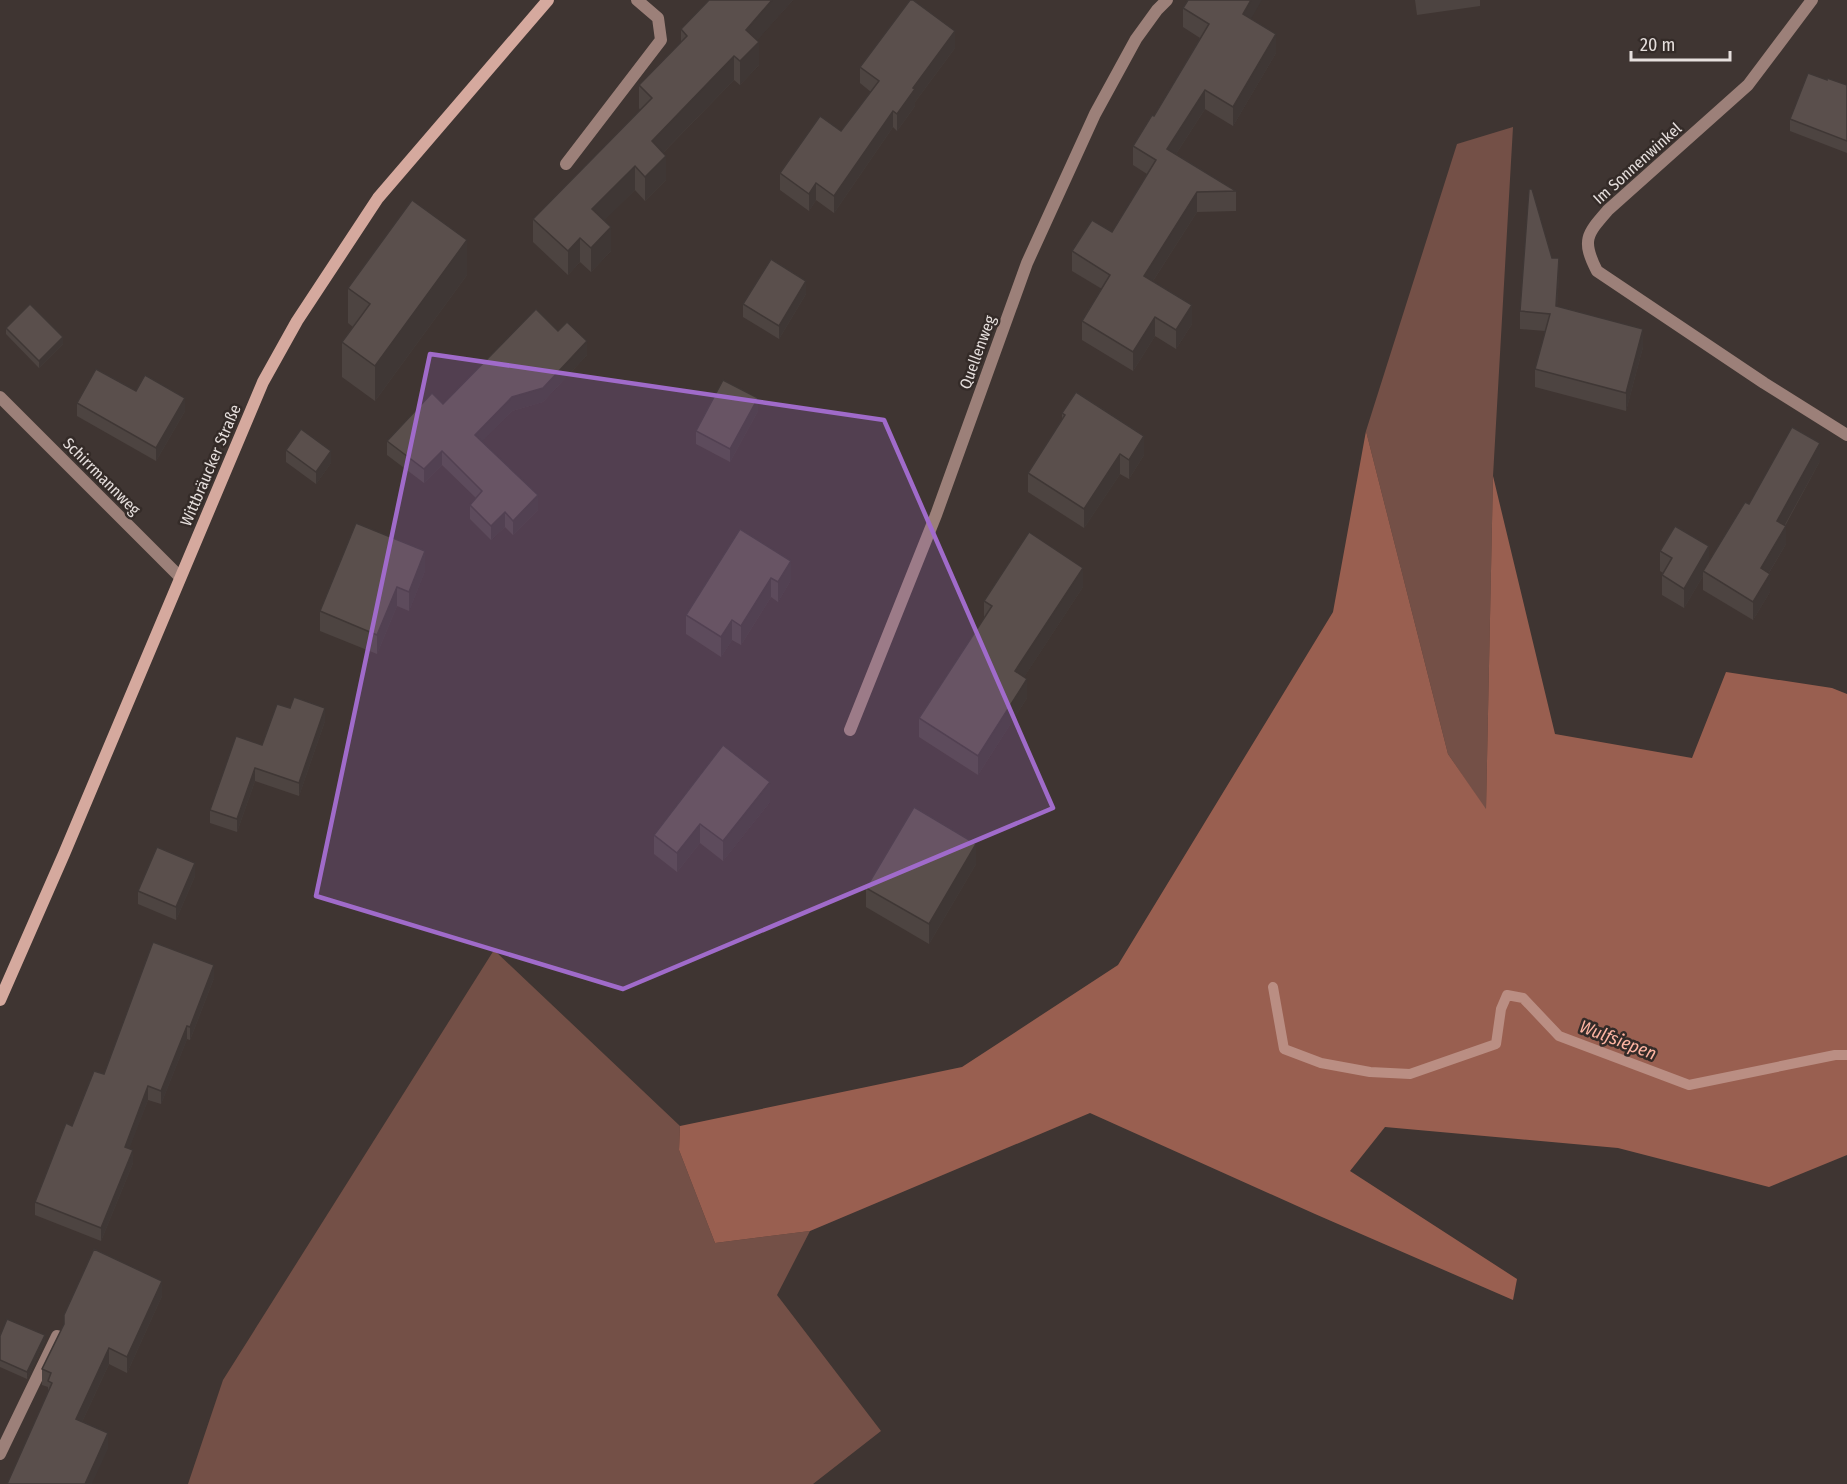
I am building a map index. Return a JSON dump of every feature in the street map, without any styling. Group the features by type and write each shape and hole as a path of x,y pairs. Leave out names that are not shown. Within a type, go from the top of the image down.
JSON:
{"main road":[{"name":"Wittbräucker Straße","path":"0,1000 263,382 308,302 378,198 548,0"}],"street":[{"path":"566,164 661,40 658,18 637,0"},
{"name":"Quellenweg","path":"850,730 936,516 1027,263 1095,114 1136,39 1167,0"},
{"name":"Im Sonnenwinkel","path":"1812,0 1748,85 1608,210 1589,232 1588,255 1598,271 1764,383 1847,435"},
{"name":"Schirrmannweg","path":"0,397 180,578"},
{"path":"0,1454 57,1336"}],"highlighted area":[{"path":"430,354 884,420 1053,808 623,989 316,896"}],"shaded area":[{"path":"1513,127 1493,476 1486,810 1448,754 1366,431 1457,144"},
{"path":"1366,431 1448,754 1486,809 1493,476 1555,734 1692,758 1726,672 1832,688 1847,694 1847,1155 1769,1187 1618,1148 1385,1127 1350,1171 1517,1279 1513,1300 1090,1113 810,1231 715,1243 679,1150 680,1126 962,1067 1118,965 1333,612"},
{"path":"494,950 680,1126 679,1150 715,1243 810,1231 777,1295 881,1431 813,1484 188,1484 223,1380"}],"building":[{"path":"709,0 772,0 746,30 759,42 740,61 734,56 652,141 666,156 645,177 635,166 592,209 611,227 591,248 580,238 568,251 533,219 652,98 639,85 687,36 681,29"},
{"path":"910,0 955,31 897,114 893,111 834,196 816,183 809,194 780,173 820,116 841,131 879,81 860,67"},
{"path":"1188,0 1251,0 1243,14 1276,34 1233,107 1205,90 1167,149 1236,191 1197,192 1144,276 1192,305 1176,330 1155,317 1133,352 1082,321 1110,275 1072,251 1092,220 1112,232 1156,160 1133,146 1152,115 1154,116 1209,24 1183,8"},
{"path":"1808,73 1847,85 1847,141 1790,119"},
{"path":"1529,189 1532,189 1552,258 1559,258 1556,306 1643,329 1626,393 1535,369 1550,314 1520,311"},
{"path":"412,200 467,240 375,366 342,342 370,304 348,288"},
{"path":"771,259 806,281 779,326 743,304"},
{"path":"30,304 63,337 39,361 6,328"},
{"path":"536,309 558,331 567,322 587,341 543,388 512,397 475,435 538,495 513,521 505,512 491,526 470,505 482,491 442,451 424,469 387,441 432,393 443,404"},
{"path":"96,369 136,391 145,375 185,398 156,448 77,403"},
{"path":"723,380 758,398 730,449 696,431"},
{"path":"1076,392 1144,436 1129,460 1120,454 1084,509 1028,473 1065,415 1062,413"},
{"path":"1792,427 1820,443 1777,521 1786,526 1761,568 1770,574 1753,602 1703,571 1745,502 1749,504"},
{"path":"301,429 331,451 316,472 286,450"},
{"path":"356,523 425,551 409,592 397,587 377,635 320,611"},
{"path":"1675,526 1709,546 1684,589 1662,575 1672,558 1660,551"},
{"path":"740,529 791,561 778,582 771,578 741,626 732,620 721,637 686,615"},
{"path":"1029,532 1083,568 1015,671 1027,679 978,756 919,718 992,606 984,601"},
{"path":"294,697 325,708 299,783 255,768 237,819 210,810 236,736 262,745 277,704 290,708"},
{"path":"723,745 770,782 723,841 700,824 677,853 654,835"},
{"path":"914,807 976,844 929,924 866,888"},
{"path":"157,847 195,863 176,907 138,891"},
{"path":"153,942 214,965 190,1027 187,1026 161,1091 148,1086 125,1147 133,1150 101,1228 35,1202 66,1123 72,1126 94,1071 104,1074"},
{"path":"94,1249 162,1281 127,1357 109,1348 76,1419 108,1433 85,1484 7,1484 52,1383 48,1381 51,1373 42,1369 64,1324 64,1315"},
{"path":"7,1319 45,1335 27,1372 0,1360 0,1336"}],"waterway":[{"name":"Wulfsiepen","path":"1273,987 1284,1049 1321,1063 1370,1072 1410,1074 1496,1044 1501,1009 1507,995 1523,998 1559,1036 1689,1085 1835,1055 1847,1055"}]}
